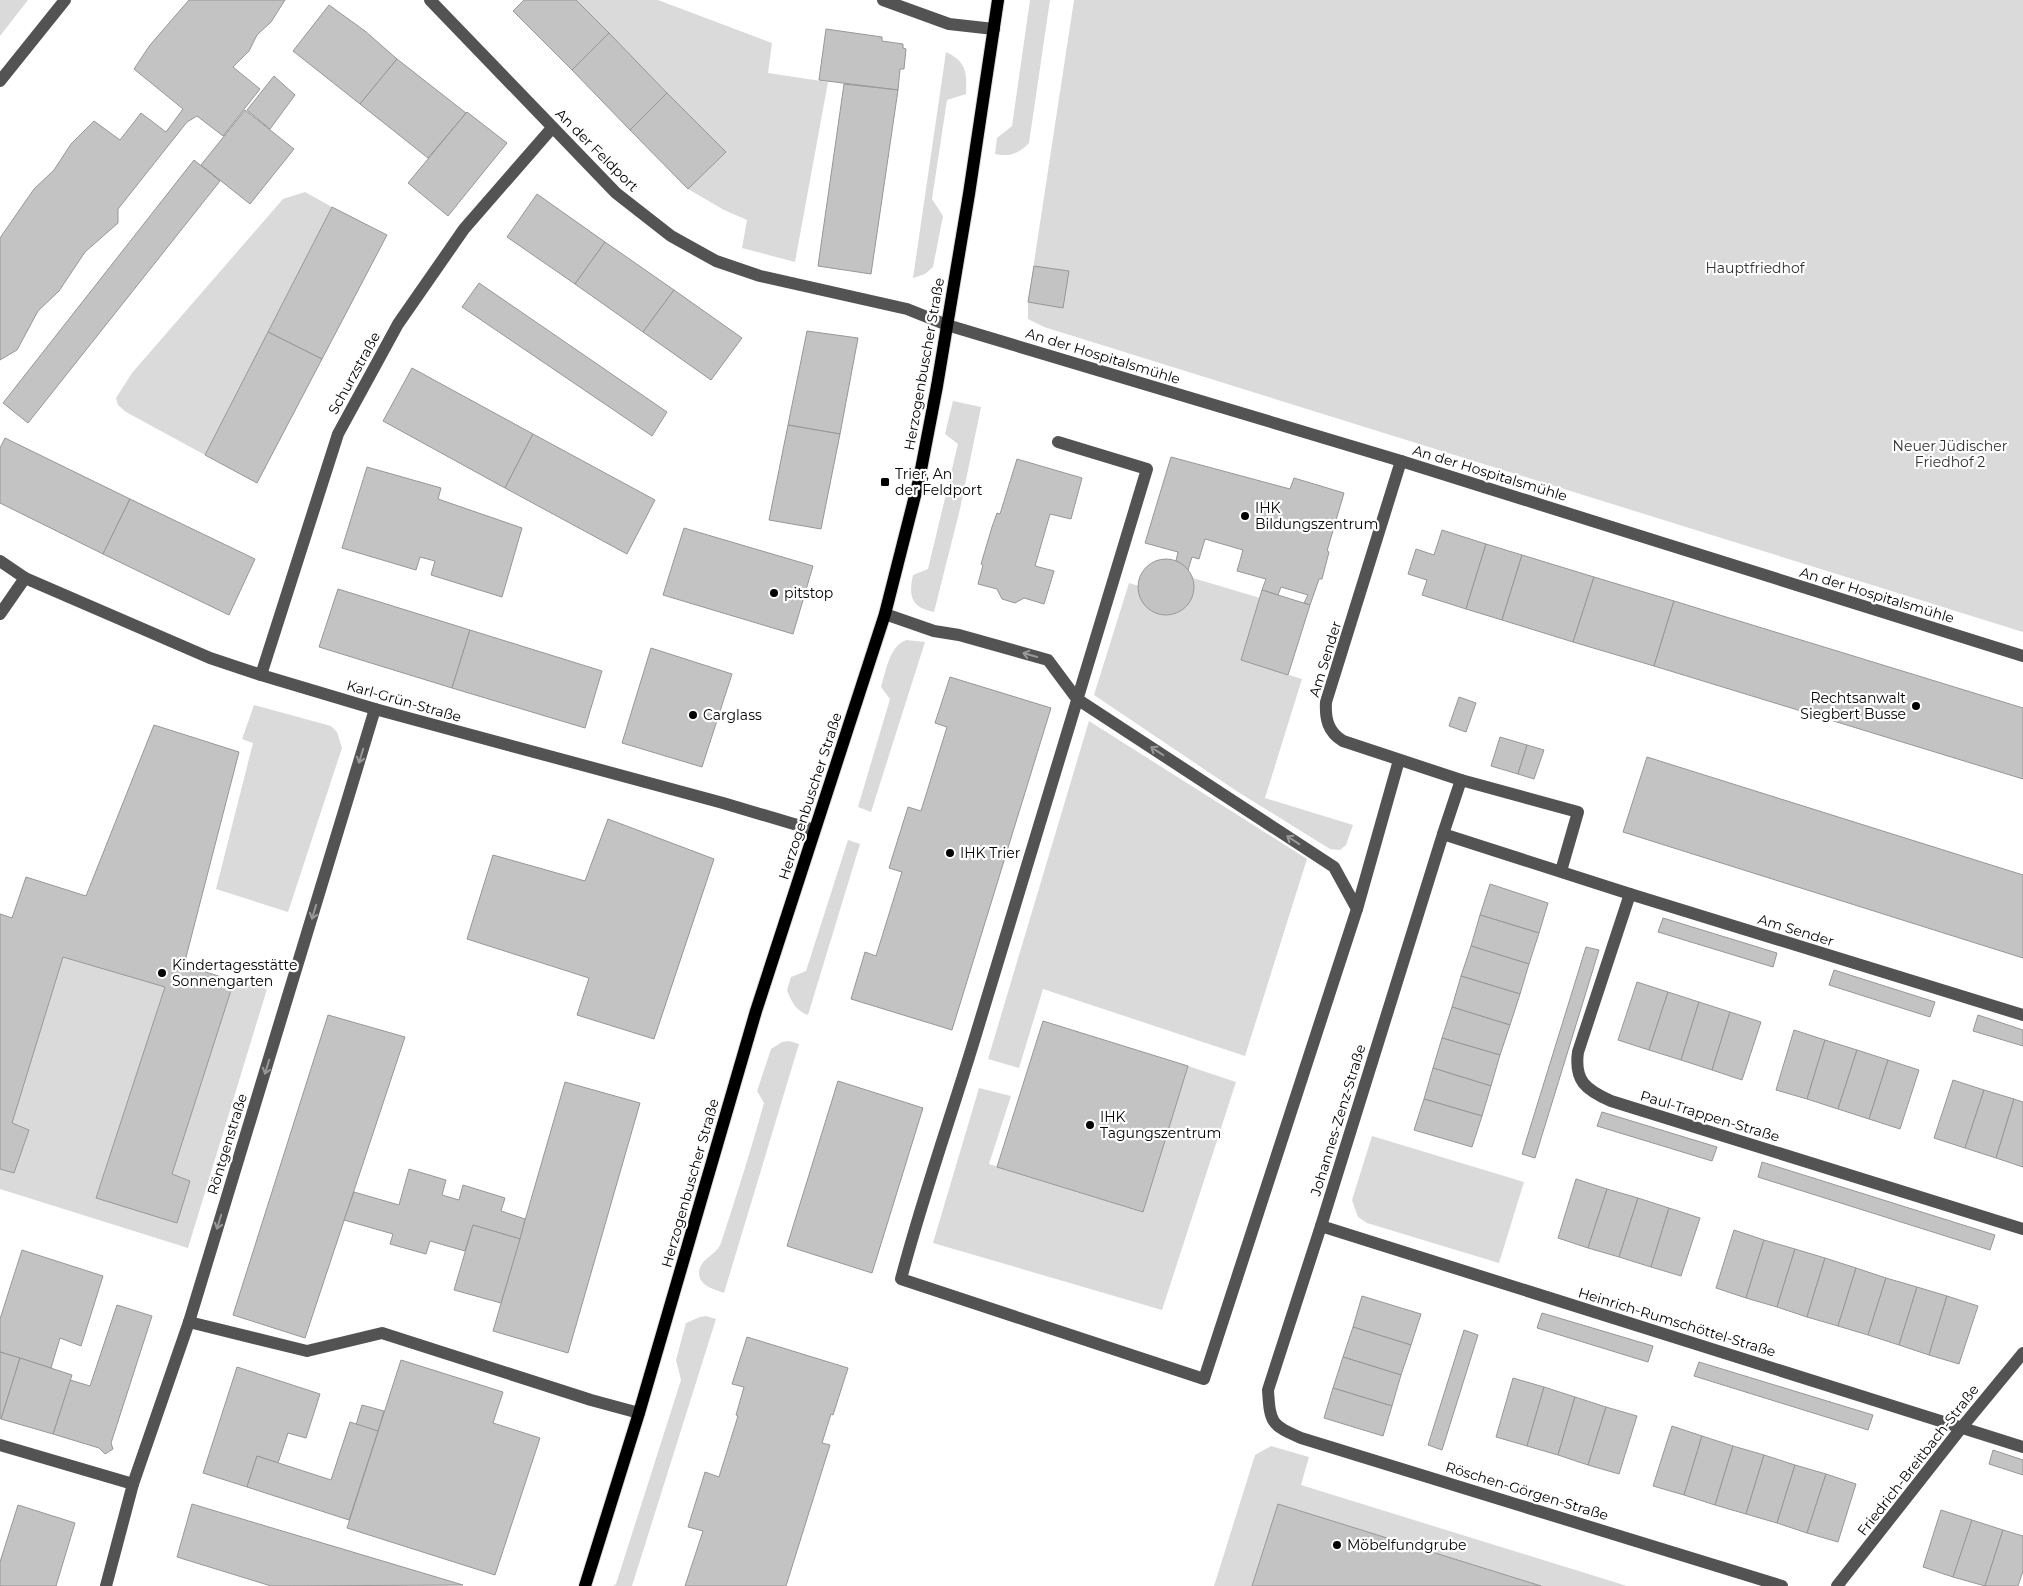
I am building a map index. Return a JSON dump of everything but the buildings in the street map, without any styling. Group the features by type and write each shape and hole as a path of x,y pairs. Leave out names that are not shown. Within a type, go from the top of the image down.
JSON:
{"main road":[{"name":"Herzogenbuscher Straße","path":"586,1586 639,1413 756,1011 885,614 919,480 970,194 998,0"}],"street":[{"path":"0,81 65,0"},
{"name":"An der Feldport","path":"430,0 616,193 670,236 716,261 760,276 907,309 947,325"},
{"path":"883,0 949,24 994,29"},
{"name":"Schurzstraße","path":"261,676 338,434 398,324 464,229 552,128"},
{"name":"An der Hospitalsmühle","path":"947,325 1401,461 2023,656"},
{"path":"1058,442 1147,469 912,1236 901,1279 1204,1379 1357,909 1398,760"},
{"name":"Am Sender","path":"1401,461 1326,702 1325,716 1328,726 1334,736 1343,741 1398,760 1461,780 1578,812 1561,872"},
{"name":"Karl-Grün-Straße","path":"0,561 25,578 210,658 261,676 814,830"},
{"path":"0,614 25,578"},
{"path":"885,614 934,630 959,635 1048,660 1077,699 1334,867 1357,909"},
{"name":"Röntgenstraße","path":"106,1586 133,1484 189,1322 375,709"},
{"path":"1443,834 1461,780"},
{"name":"Am Sender","path":"1443,834 1630,894 2023,1015"},
{"name":"Johannes-Zenz-Straße","path":"1270,1416 1268,1390 1443,834"},
{"name":"Paul-Trappen-Straße","path":"1630,894 1578,1052 1576,1066 1581,1079 1591,1092 1611,1101 2023,1229"},
{"name":"Heinrich-Rumschöttel-Straße","path":"1321,1226 2023,1447"},
{"path":"189,1322 308,1351 382,1333 591,1400 639,1413"},
{"name":"Friedrich-Breitbach-Straße","path":"1837,1586 1962,1427 2023,1353"},
{"name":"Röschen-Görgen-Straße","path":"1270,1416 1280,1429 1301,1438 1782,1586"},
{"path":"0,1445 133,1484"}],"green space":[{"path":"0,0 28,0 0,36"},
{"path":"576,0 658,0 772,43 768,73 828,82 795,262 742,248 747,220 724,210 688,189 725,152"},
{"path":"1030,0 1050,0 1029,143 1014,154 995,154 997,138 1012,126"},
{"name":"Hauptfriedhof","path":"1074,0 2023,0 2023,632 1044,327 1028,319 1028,302"},
{"path":"946,52 962,64 966,74 966,94 947,100 932,199 943,216 933,267 925,274 913,278"},
{"path":"305,192 332,207 205,455 126,412 118,405 116,398 132,373 283,199"},
{"path":"953,401 981,407 960,509 934,612 921,608 916,604 911,590 913,575 928,569 958,444 945,434"},
{"path":"1193,578 1260,598 1241,660 1302,679 1265,798 1353,825 1346,845 1340,850 1330,849 1238,792 1094,695 1129,583 1139,586 1143,600 1150,609 1160,614 1170,615 1180,611 1188,604 1193,592"},
{"path":"906,640 925,642 871,812 858,807 890,699 881,687 892,654 900,643"},
{"path":"254,705 331,726 337,732 342,748 288,912 216,889 253,743 242,739"},
{"path":"1089,721 1307,859 1245,1056 1043,989 1019,1068 988,1059"},
{"path":"848,840 860,844 808,1015 794,1005 787,990 791,977 806,971"},
{"path":"63,957 165,987 96,1197 177,1223 190,1181 172,1174 234,981 267,989 188,1248 0,1189 0,1169 14,1173 29,1130 12,1123"},
{"path":"789,1041 799,1044 724,1293 704,1284 699,1273 700,1268 719,1247 727,1226 764,1103 757,1091 771,1049 782,1042"},
{"path":"1188,1066 1236,1082 1162,1310 933,1243 979,1088 1011,1096 989,1164 1142,1212"},
{"path":"1372,1136 1524,1182 1499,1263 1367,1223 1358,1217 1352,1200"},
{"path":"706,1316 716,1319 632,1586 613,1586 616,1584 681,1380 676,1360 686,1323"},
{"path":"1271,1446 1309,1457 1301,1485 1627,1586 1541,1586 1278,1504 1252,1586 1214,1586 1255,1455"}],"place":[{"name":"Trier, An der Feldport","path":"885,482"},
{"name":"IHK Bildungszentrum","path":"1245,516"},
{"name":"pitstop","path":"774,593"},
{"name":"Rechtsanwalt Siegbert Busse","path":"1916,706"},
{"name":"Carglass","path":"693,715"},
{"name":"IHK Trier","path":"950,853"},
{"name":"Kindertagesstätte Sonnengarten","path":"162,973"},
{"name":"IHK Tagungszentrum","path":"1090,1125"},
{"name":"Möbelfundgrube","path":"1337,1545"}],"park label":[{"name":"Neuer Jüdischer Friedhof 2","path":"1950,454"}]}
